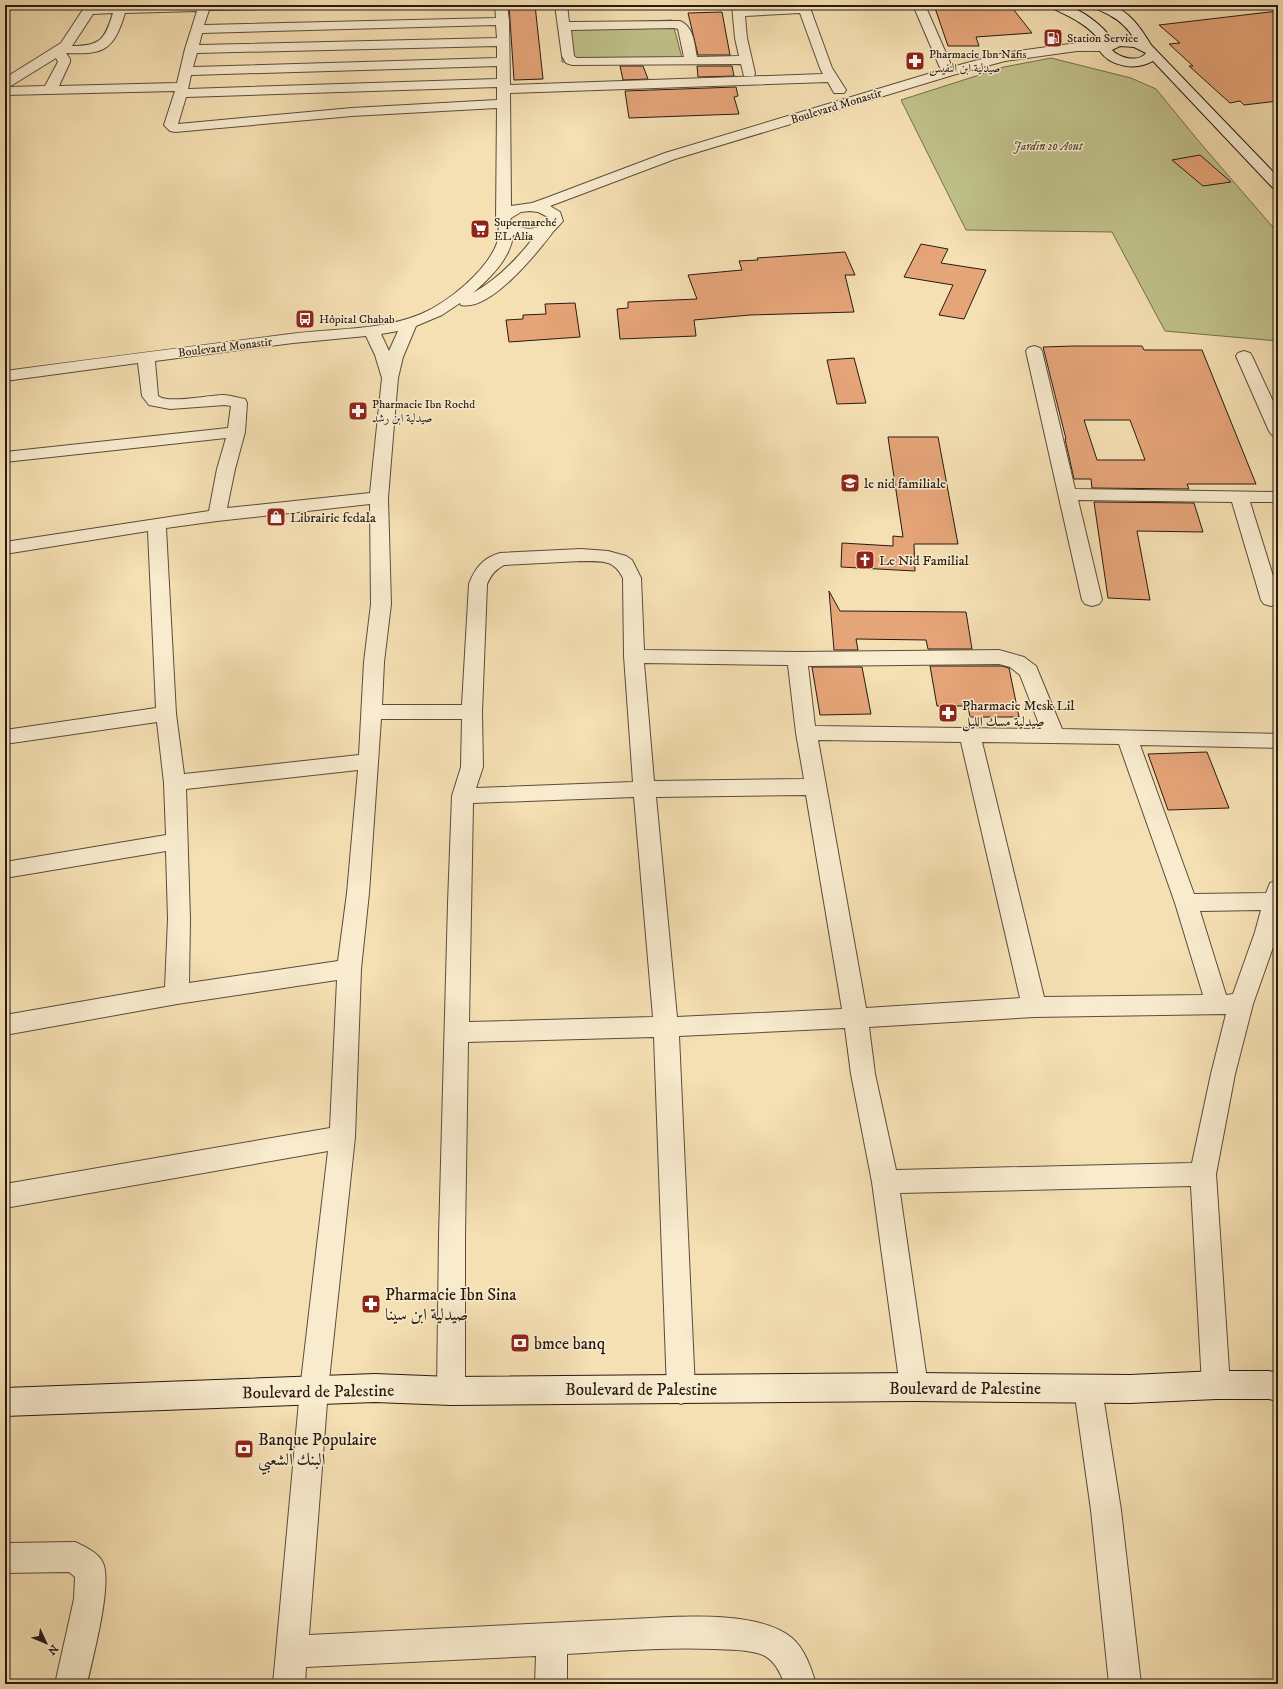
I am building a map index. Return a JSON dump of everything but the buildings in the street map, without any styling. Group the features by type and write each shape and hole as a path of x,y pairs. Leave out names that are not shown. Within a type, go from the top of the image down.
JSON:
{"street":[{"path":"5,84 60,51 70,42 91,7 120,9 280,5"},
{"name":"Boulevard Monastir","path":"442,310 484,275 494,264 505,243 503,21 501,5"},
{"path":"561,5 568,56 570,60 576,62 691,59 746,60"},
{"path":"919,5 948,72"},
{"path":"1056,5 1102,34 1109,45"},
{"path":"1097,5 1109,18 1116,30 1115,40 1105,50 1106,53 1154,73 1188,92"},
{"path":"1097,5 1122,16"},
{"path":"1111,5 1135,30 1149,50 1278,185"},
{"path":"204,7 171,121 171,125 177,129 352,112 504,104"},
{"path":"751,80 741,38 739,9 804,7 823,62 831,78 847,102"},
{"path":"60,51 92,49 103,45 109,40 120,9"},
{"path":"197,29 503,21"},
{"path":"563,26 676,24 683,27 686,33 691,59"},
{"path":"191,50 503,42"},
{"name":"Boulevard Monastir","path":"505,221 510,212 518,208 531,207 569,196 636,168 847,102 1004,56 1129,42 1149,50"},
{"path":"1121,60 1145,60 1149,58 1149,50"},
{"path":"50,90 64,62 64,58 60,51"},
{"name":"Boulevard Monastir","path":"1039,51 1121,60"},
{"path":"186,71 503,62"},
{"path":"5,91 626,86 831,78"},
{"name":"Boulevard Monastir","path":"5,376 146,357 371,330 408,324 442,310 462,304 497,285 513,273 562,217 636,168"},
{"path":"504,182 531,207 549,210 555,215 562,217"},
{"path":"505,221 512,230 531,233 562,217"},
{"path":"289,1684 293,1652 314,1390 342,1137 349,969 358,893 369,761 374,662 381,604 379,498 390,378 395,357 408,324"},
{"path":"371,330 383,355 390,378"},
{"path":"1034,351 1092,600"},
{"path":"1244,356 1278,431"},
{"path":"146,357 150,396 152,400 156,402 168,404 233,400 239,403 236,432 216,515"},
{"path":"5,457 236,432"},
{"path":"1068,494 1278,497"},
{"path":"1239,497 1271,600"},
{"path":"5,548 216,515 379,498"},
{"path":"157,525 166,714 175,783 179,919 177,994"},
{"path":"451,1390 452,1228 463,796 472,766 472,712 478,584 484,570 489,564 500,559 581,555 608,557 619,560 625,564 632,578 634,656 644,789 666,1027 681,1390"},
{"path":"634,656 797,659 999,657 1017,662 1029,671 1054,735"},
{"path":"797,659 806,733 856,1018 863,1074 885,1182 914,1387"},
{"path":"371,712 472,712"},
{"path":"5,738 166,714"},
{"path":"806,733 970,736 1054,735 1278,741"},
{"path":"970,736 1034,1006"},
{"path":"1127,738 1186,903 1229,1004"},
{"path":"175,783 369,761"},
{"path":"463,796 644,789 816,787"},
{"path":"5,870 177,841"},
{"path":"1186,903 1276,895 1267,932 1229,1004 1223,1074 1204,1174 1216,1385"},
{"path":"5,1025 177,994 349,969"},
{"path":"456,1032 666,1027 856,1018 1034,1006 1229,1004"},
{"path":"5,1196 342,1137"},
{"path":"885,1182 1204,1174"},
{"name":"Boulevard de Palestine","path":"5,1402 375,1388 451,1390 570,1388 681,1390 914,1387 1130,1389 1216,1385 1269,1385 1278,1387"},
{"path":"1088,1389 1106,1510 1125,1684"},
{"path":"5,1558 75,1557 91,1571 90,1599 71,1684"},
{"path":"293,1652 360,1647 673,1632 753,1637 771,1642 784,1652 792,1663 800,1684"},
{"path":"551,1684 552,1639"}],"green space":[{"path":"672,20 682,58 562,62 560,24"},
{"name":"Jardin 20 Aout","path":"1051,58 1131,78 1156,89 1201,144 1278,233 1278,341 1165,331 1112,232 966,230 901,100 1004,67"}],"place":[{"name":"Station Service","path":"1053,38"},
{"name":"Pharmacie Ibn Nafis صيدلية ابن النفيس","path":"915,61"},
{"name":"Supermarché EL Alia","path":"480,229"},
{"name":"Hôpital Chabab","path":"305,319"},
{"name":"Pharmacie Ibn Rochd صيدلية ابن رشد","path":"358,411"},
{"name":"le nid familiale","path":"850,483"},
{"name":"Librairie fedala","path":"276,517"},
{"name":"Le Nid Familial","path":"865,560"},
{"name":"Pharmacie Mesk Lil صيدلية مسك الليل","path":"948,713"},
{"name":"Pharmacie Ibn Sina صيدلية ابن سينا","path":"371,1304"},
{"name":"bmce banq","path":"520,1343"},
{"name":"Banque Populaire البنك الشعبي","path":"244,1449"}]}
